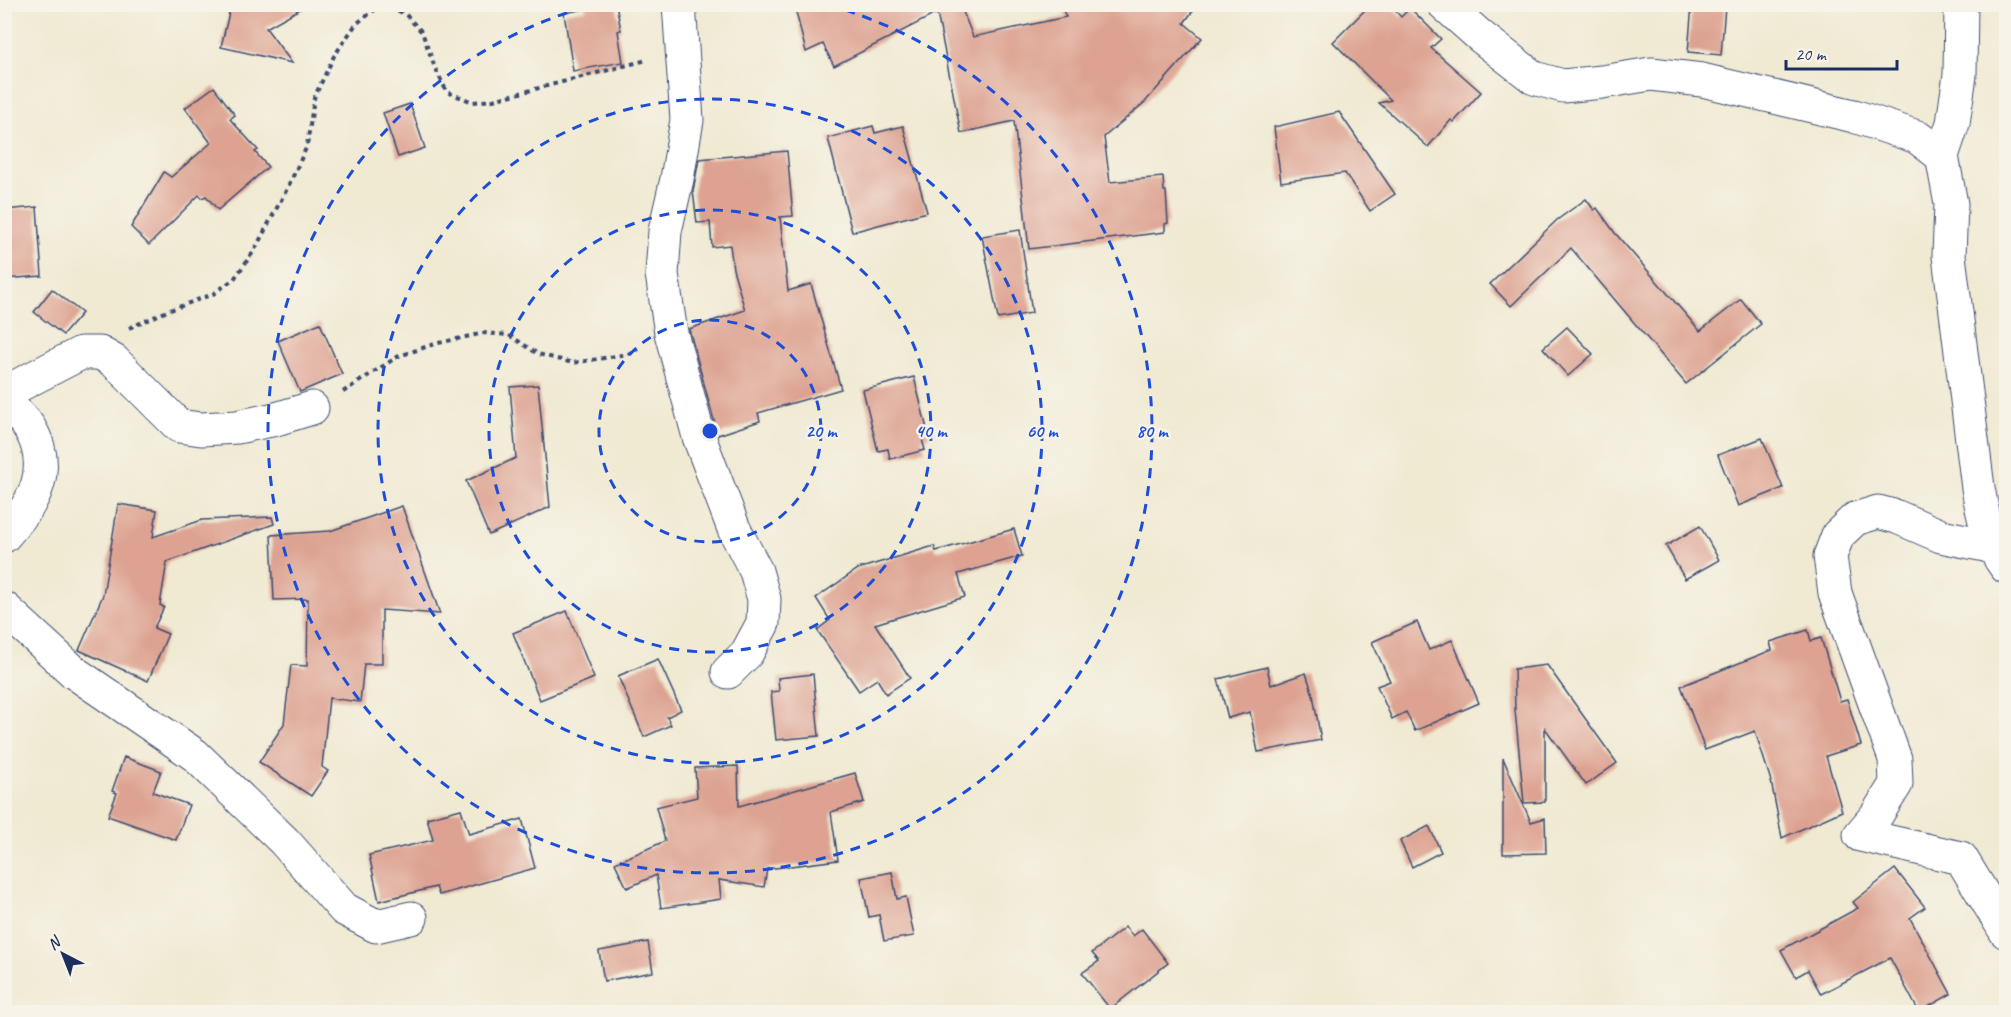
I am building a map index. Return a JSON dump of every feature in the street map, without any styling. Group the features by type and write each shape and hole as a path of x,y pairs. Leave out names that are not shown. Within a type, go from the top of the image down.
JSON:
{"street":[{"path":"679,4 687,120 665,231 662,274 671,333 699,437 734,529 756,571 764,599 763,623 747,653 728,672"},
{"path":"1444,4 1480,36 1534,78 1563,86 1651,74 1702,81 1854,116 1917,137 1942,156"},
{"path":"1961,4 1960,75 1953,123 1942,156 1951,204 1949,256 1978,488 1984,521 2001,557"},
{"path":"4,393 81,353 100,353 114,361 179,426 201,429 237,427 276,419 312,408"},
{"path":"4,403 17,411 39,444 39,480 30,502 4,536"},
{"path":"2001,557 1941,536 1897,517 1878,512 1855,519 1838,535 1830,556 1835,593 1895,759 1896,784 1876,816 1860,835 1960,858 2007,932"},
{"path":"4,608 75,673 195,755 284,841 344,909 376,926 411,918"}],"path":[{"path":"100,353 129,328 213,294 234,279 254,251 307,146 314,98 334,56 356,24 376,9 391,8 405,14 422,32 435,68 447,92 473,102 493,100 683,51"},
{"path":"312,408 340,394 397,357 484,333 509,335 538,354 573,363 628,354 671,333"}],"building":[{"path":"231,4 309,4 266,28 292,63 221,47"},
{"path":"585,4 616,4 621,30 618,31 623,62 573,71 564,13 586,9"},
{"path":"794,4 960,4 973,37 1066,17 1060,4 1198,4 1184,23 1202,38 1145,102 1104,137 1110,182 1163,177 1168,223 1165,224 1165,232 1029,249 1014,121 961,133 937,13 834,66 823,44 806,52"},
{"path":"1371,4 1389,4 1401,17 1410,8 1441,39 1431,48 1481,92 1454,122 1451,120 1428,147 1379,103 1391,100 1333,42"},
{"path":"1692,4 1725,7 1721,55 1688,52"},
{"path":"214,87 235,115 230,119 258,150 255,152 268,167 218,210 206,196 202,198 199,195 149,245 131,227 164,172 171,177 211,143 185,108"},
{"path":"410,104 425,148 398,157 383,113"},
{"path":"1339,112 1395,194 1370,211 1345,173 1281,182 1274,127"},
{"path":"873,126 875,133 903,126 927,212 852,232 828,138"},
{"path":"787,151 793,216 780,217 788,291 811,284 841,389 758,413 760,421 718,435 689,329 745,310 733,269 730,245 712,247 710,222 697,223 693,191 699,159"},
{"path":"1586,199 1594,210 1597,208 1615,233 1700,331 1741,299 1761,324 1686,384 1571,248 1511,306 1490,284 1557,220"},
{"path":"37,207 42,276 4,279 4,210"},
{"path":"1020,230 1032,313 998,319 982,236"},
{"path":"52,289 82,313 63,335 34,312"},
{"path":"320,323 342,374 300,392 278,341"},
{"path":"1567,327 1593,354 1568,376 1543,348"},
{"path":"914,377 929,437 922,439 925,450 890,459 888,449 878,451 863,390"},
{"path":"538,385 550,507 489,535 466,481 516,458 510,387"},
{"path":"1762,438 1783,488 1738,506 1718,455"},
{"path":"118,504 157,510 153,537 202,520 272,517 274,524 167,562 160,605 164,607 154,628 168,634 148,681 79,650 103,595"},
{"path":"402,506 440,614 382,610 382,664 364,664 360,702 329,698 322,767 328,771 311,796 259,762 284,724 291,665 307,666 308,599 274,600 271,535 330,531"},
{"path":"1700,526 1719,560 1685,579 1666,546"},
{"path":"1014,529 1022,556 958,574 965,597 875,624 910,678 886,694 877,679 859,691 817,630 830,620 816,598 858,569 934,546 936,551"},
{"path":"567,611 594,678 540,700 513,633"},
{"path":"1417,622 1429,650 1452,640 1479,703 1415,731 1406,712 1392,719 1377,686 1390,681 1372,642"},
{"path":"1808,630 1811,641 1821,638 1840,701 1847,699 1861,745 1826,756 1842,811 1782,838 1771,781 1755,731 1705,750 1681,686 1772,650 1770,642"},
{"path":"658,659 681,710 667,717 671,725 644,737 618,676"},
{"path":"1547,665 1617,763 1586,785 1545,728 1545,802 1524,803 1515,710 1514,669"},
{"path":"1267,667 1271,685 1306,673 1313,695 1321,740 1258,752 1250,712 1228,718 1218,679"},
{"path":"813,674 819,736 776,740 771,692 779,691 778,678"},
{"path":"124,757 161,771 153,792 189,805 176,840 108,816 117,793 112,791"},
{"path":"1503,758 1531,822 1545,818 1546,853 1503,854"},
{"path":"738,766 739,806 855,773 864,802 831,812 838,860 767,869 764,887 719,880 721,899 661,908 656,875 627,888 615,863 665,841 656,807 697,797 695,768"},
{"path":"461,809 469,834 522,819 535,868 439,895 436,887 379,901 369,855 433,840 427,818"},
{"path":"1429,826 1441,852 1412,867 1400,841"},
{"path":"1895,869 1925,907 1910,918 1951,994 1919,1012 1890,958 1821,994 1808,970 1796,977 1781,950 1858,908 1853,902"},
{"path":"892,872 897,899 906,897 914,936 884,941 879,915 869,917 861,878"},
{"path":"1125,927 1133,936 1142,929 1168,963 1110,1009 1082,973 1099,961 1092,953"},
{"path":"648,942 653,972 604,981 599,951"}]}
